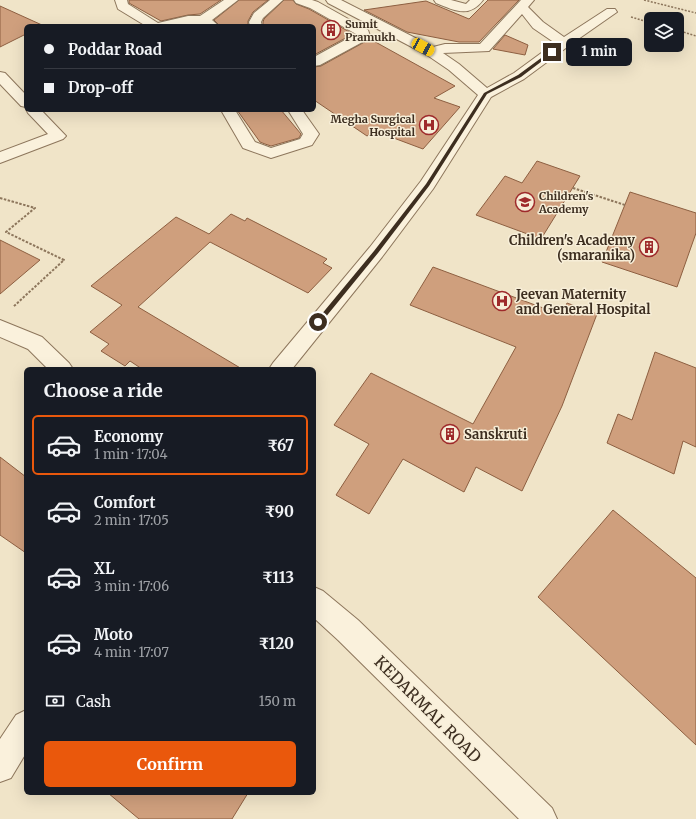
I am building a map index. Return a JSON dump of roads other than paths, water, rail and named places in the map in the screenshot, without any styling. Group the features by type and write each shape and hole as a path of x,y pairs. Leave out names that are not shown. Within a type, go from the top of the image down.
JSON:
{"street":[{"path":"121,0 122,6 152,24"},
{"path":"169,24 188,20 208,23 232,0"},
{"path":"256,24 258,16 277,0"},
{"path":"332,0 356,6 375,22 432,52 454,67 486,94"},
{"path":"440,0 458,7 469,8 477,0"},
{"path":"298,1 314,4 363,33 363,36 316,60"},
{"path":"298,1 313,7 358,33 356,36 316,59"},
{"path":"432,52 445,48 484,48 525,4 529,14 538,26 564,43"},
{"path":"282,367 376,252 427,185 486,94 519,76 564,43 611,12"},
{"path":"359,30 375,22"},
{"path":"0,76 24,101"},
{"path":"0,158 58,136 35,112"},
{"path":"229,112 249,145 271,152 306,142 311,134 295,112"},
{"path":"0,328 35,343 60,367"},
{"name":"KEDARMAL ROAD","path":"316,602 348,630 541,819"},
{"path":"0,767 24,728"}],"place":[{"name":"Sumit Pramukh","path":"331,30"},
{"name":"Megha Surgical Hospital","path":"429,125"},
{"name":"Children's Academy","path":"525,202"},
{"name":"Children's Academy (smaranika)","path":"649,247"},
{"name":"Jeevan Maternity and General Hospital","path":"502,301"},
{"name":"Sanskruti","path":"450,434"}]}
